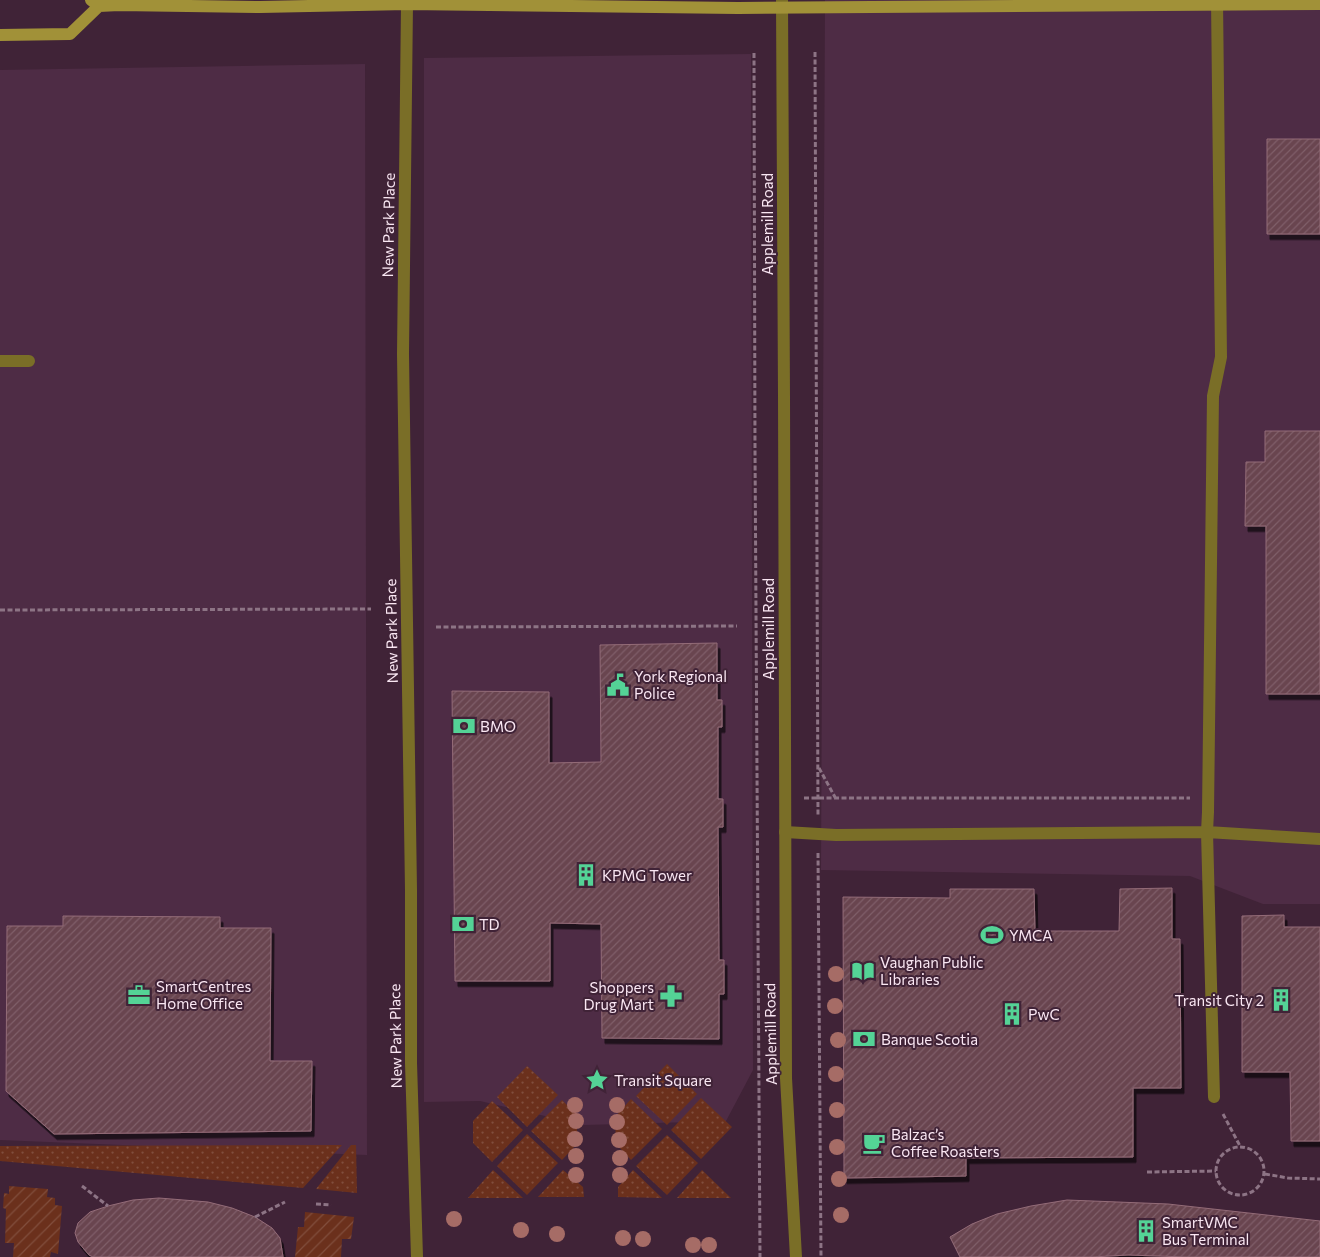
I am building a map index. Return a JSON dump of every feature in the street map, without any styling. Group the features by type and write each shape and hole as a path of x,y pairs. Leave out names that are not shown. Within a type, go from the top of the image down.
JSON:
{"street":[{"path":"0,35 70,34 95,3 260,7 407,4 738,8 782,3 1320,4"},
{"name":"Applemill Road","path":"782,3 786,1078 796,1257"},
{"path":"1214,1097 1207,832 1213,396 1221,357 1217,3"},
{"name":"New Park Place","path":"407,4 403,354 411,890 411,1063 417,1257"},
{"path":"0,360 28,361"},
{"path":"785,832 836,835 1207,832 1320,839"}],"path":[{"path":"815,52 818,768 836,799"},
{"path":"754,53 754,451 760,1257"},
{"path":"0,610 371,609"},
{"path":"436,627 737,626"},
{"path":"785,798 1208,798"},
{"path":"818,923 821,1257"},
{"path":"1214,1097 1240,1146"},
{"path":"1240,1146 1249,1147 1256,1151 1262,1158 1265,1174 1258,1188 1252,1193 1237,1195 1229,1193 1223,1188 1218,1182 1216,1171 1219,1158 1232,1147 1240,1146"},
{"path":"1147,1172 1216,1171"},
{"path":"1265,1174 1288,1178 1320,1179"},
{"path":"82,1186 108,1206"},
{"path":"255,1217 285,1202"},
{"path":"316,1204 331,1205"}],"shaded area":[{"path":"825,0 1320,0 1320,904 1263,904 1190,876 821,870"},
{"name":"KPMG Tower","path":"751,54 753,1070 726,1121 584,1125 480,1101 424,1102 424,58"},
{"path":"365,64 367,1155 0,1140 0,70"},
{"path":"667,1064 697,1094 667,1125 636,1096"},
{"path":"527,1066 558,1095 527,1127 497,1097"},
{"path":"701,1098 732,1127 701,1159 671,1130"},
{"path":"631,1099 662,1129 631,1160 616,1144 615,1117"},
{"path":"562,1100 577,1115 577,1144 562,1160 531,1131"},
{"path":"492,1101 523,1130 492,1162 473,1143 473,1121"},
{"path":"527,1134 558,1163 527,1195 497,1166"},
{"path":"667,1135 698,1163 667,1195 636,1166"},
{"path":"342,1145 303,1188 0,1161 0,1146"},
{"path":"351,1145 356,1145 357,1193 316,1189"},
{"path":"493,1170 523,1198 468,1198"},
{"path":"563,1170 583,1187 584,1197 538,1197"},
{"path":"633,1170 662,1198 618,1197 618,1187"},
{"path":"702,1170 731,1198 677,1198"},
{"path":"9,1186 48,1189 47,1197 55,1198 55,1205 62,1206 58,1254 51,1252 50,1257 13,1257 14,1243 5,1243 6,1209 3,1208 4,1193 9,1194"},
{"path":"305,1212 354,1217 351,1239 342,1239 341,1257 295,1257 298,1227 304,1227"}],"building":[{"path":"1267,139 1320,139 1320,234 1267,234"},
{"path":"1265,431 1320,431 1320,694 1266,694 1266,526 1245,526 1246,462 1265,462"},
{"name":"KPMG Tower","path":"717,643 717,700 722,700 722,727 718,727 718,799 723,799 723,827 718,827 719,960 724,960 724,994 719,994 719,1039 602,1038 601,924 550,923 550,981 455,981 452,691 549,692 549,763 601,762 600,645"},
{"name":"PwC","path":"1172,888 1172,939 1180,939 1181,1088 1133,1088 1133,1157 966,1158 966,1176 844,1178 843,897 950,898 950,889 1034,889 1035,931 1119,931 1120,889"},
{"name":"Transit City 2","path":"1284,915 1284,927 1320,927 1320,1141 1291,1141 1290,1072 1242,1072 1242,916"},
{"name":"SmartCentres Home Office","path":"63,916 220,917 220,928 271,928 270,1061 312,1061 311,1131 54,1134 6,1091 7,926 63,926"},
{"path":"159,1198 208,1202 232,1208 255,1217 272,1228 280,1238 283,1257 93,1257 78,1242 75,1233 78,1223 90,1212 133,1200"},
{"name":"SmartVMC Bus Terminal","path":"1067,1200 1168,1204 1320,1221 1320,1257 1128,1255 1092,1257 960,1257 950,1237 972,1224 997,1214"}],"place":[{"name":"York Regional Police","path":"618,685"},
{"name":"BMO","path":"464,726"},
{"name":"KPMG Tower","path":"586,875"},
{"name":"TD","path":"463,924"},
{"name":"YMCA","path":"992,935"},
{"name":"Vaughan Public Libraries","path":"863,971"},
{"name":"SmartCentres Home Office","path":"139,995"},
{"name":"Shoppers Drug Mart","path":"671,996"},
{"name":"Transit City 2","path":"1281,1000"},
{"name":"PwC","path":"1012,1014"},
{"name":"Banque Scotia","path":"864,1039"},
{"name":"Transit Square","path":"597,1080"},
{"name":"Balzac’s Coffee Roasters","path":"874,1143"},
{"name":"SmartVMC Bus Terminal","path":"1146,1231"}]}
